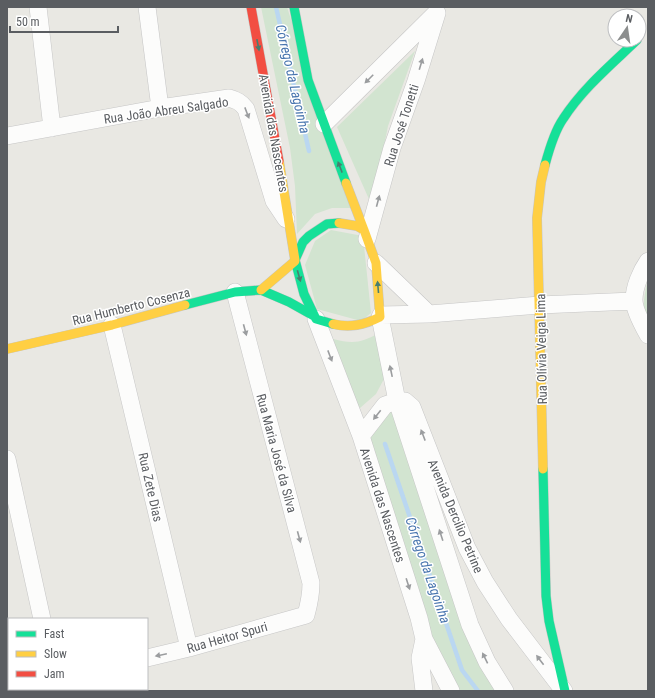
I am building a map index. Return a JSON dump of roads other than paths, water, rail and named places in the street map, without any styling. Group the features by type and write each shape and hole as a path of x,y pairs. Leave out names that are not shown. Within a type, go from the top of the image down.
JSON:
{"street":[{"path":"38,7 52,128"},
{"path":"147,7 160,108"},
{"name":"Avenida das Nascentes","path":"251,7 268,96 295,260"},
{"path":"294,7 308,80 376,263 380,316 397,401 470,625 487,662 505,691"},
{"name":"Rua José Tonetti","path":"324,124 440,10"},
{"name":"Rua José Tonetti","path":"366,234 392,148 440,10"},
{"name":"Rua Olívia Veiga Lima","path":"564,691 549,621 546,596 537,218 541,182 549,151 562,120 584,90 628,48"},
{"name":"Rua João Abreu Salgado","path":"7,136 160,108 228,98 238,101 243,104 246,109 274,201 289,224"},
{"path":"261,290 295,260 303,242 306,239 327,224 339,222 357,226 366,234"},
{"path":"295,260 304,294 315,318 333,325 347,327 361,326 370,323 380,316 429,314 540,305 634,301"},
{"path":"648,261 643,268 635,289 634,301 640,320 648,335"},
{"path":"376,263 429,314"},
{"name":"Rua Humberto Cosenza","path":"7,350 112,325 235,292 261,290 289,302 315,318"},
{"name":"Rua Maria José da Silva","path":"235,292 311,583 311,595 306,615"},
{"name":"Avenida das Nascentes","path":"315,318 361,436 419,618 424,639 451,691"},
{"name":"Rua Zete Dias","path":"112,325 189,648"},
{"path":"361,436 385,405 397,401"},
{"name":"Avenida Dercilio Petrine","path":"397,401 405,401 412,406 467,548 485,582 509,619 564,691"},
{"path":"7,459 9,478 42,618"},
{"name":"Rua Heitor Spuri","path":"148,658 189,648 306,615"},
{"path":"424,639 420,658 424,691"}],"waterway":[{"name":"Córrego da Lagoinha","path":"276,7 309,151"},
{"name":"Córrego da Lagoinha","path":"385,444 462,670 478,691"}]}
